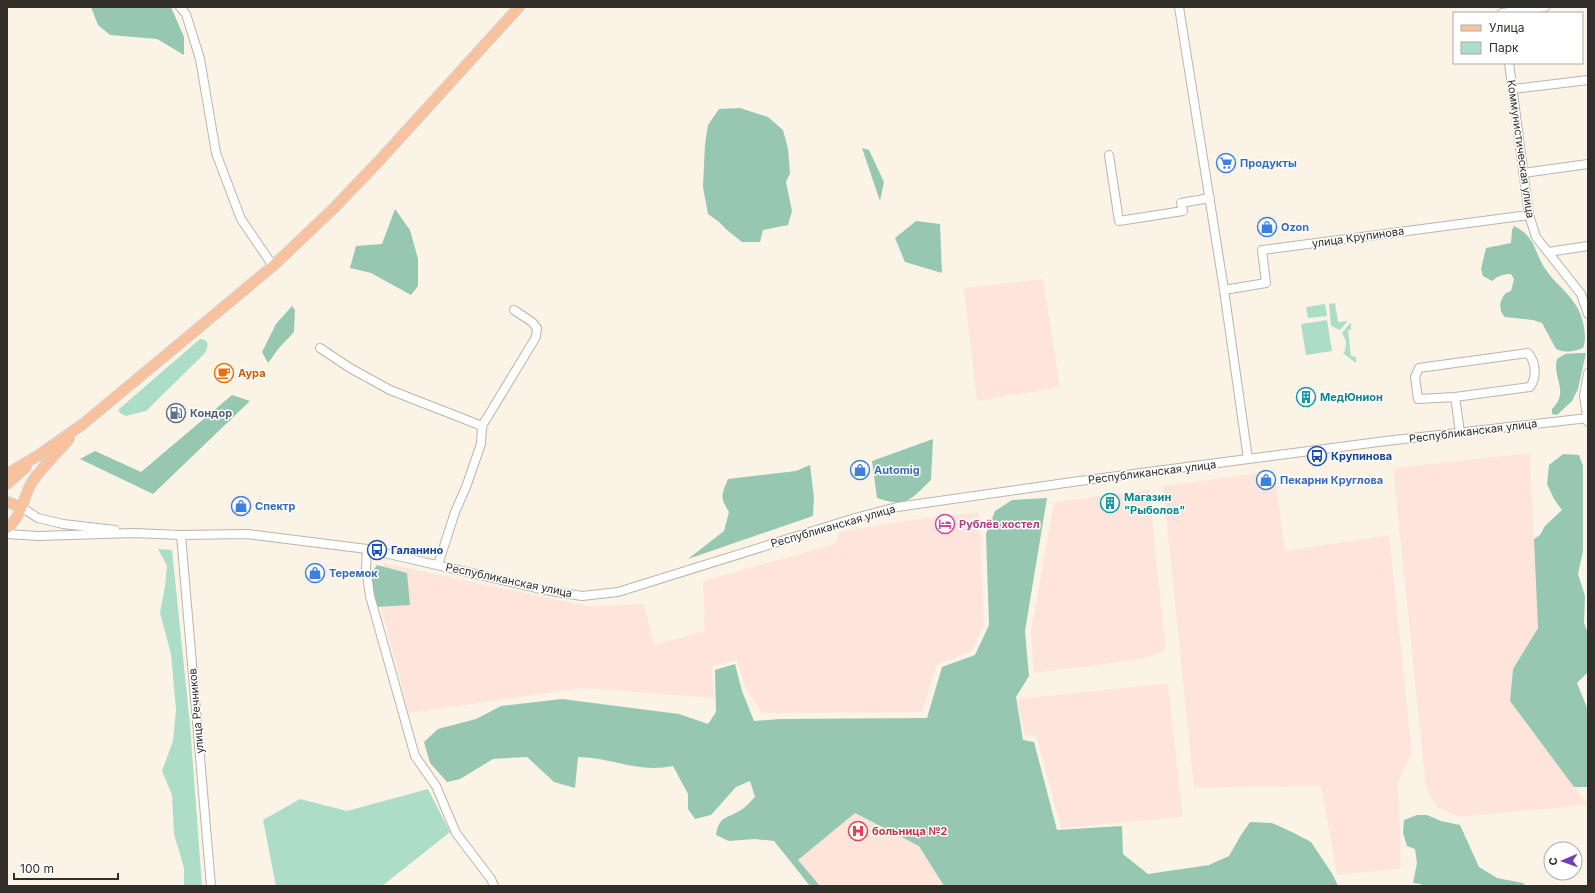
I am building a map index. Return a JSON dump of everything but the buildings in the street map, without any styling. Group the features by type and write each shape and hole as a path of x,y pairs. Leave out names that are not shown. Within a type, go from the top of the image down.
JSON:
{"main road":[{"path":"7,474 39,455 83,424 273,266 333,209 379,161 519,7"},
{"path":"7,528 19,515 25,494 43,467 83,424"},
{"path":"7,484 39,455"},
{"path":"7,502 21,507"}],"street":[{"path":"180,7 186,14 200,59 216,154 241,219 273,266"},
{"path":"1179,7 1210,198 1248,459"},
{"path":"1509,12 1545,7"},
{"name":"Коммунистическая улица","path":"1509,64 1529,215 1536,237 1581,294 1588,314"},
{"path":"1513,90 1588,80"},
{"path":"1109,155 1119,221 1183,211 1181,203 1210,198"},
{"path":"1524,173 1588,164"},
{"name":"улица Крупинова","path":"1224,290 1266,283 1262,250 1529,215"},
{"path":"1548,252 1588,246"},
{"path":"438,565 455,512 466,487 481,444 482,426 536,337 537,328 532,322 514,310"},
{"path":"320,348 344,364 390,390 482,426"},
{"path":"1528,353 1533,359 1534,380 1530,387 1455,397 1418,399 1415,377 1419,368 1528,353"},
{"path":"1587,419 1584,396 1588,373"},
{"path":"1455,397 1460,432"},
{"name":"Республиканская улица","path":"134,533 181,535 247,534 367,549 545,590 582,596 618,592 855,518 897,508 1072,482 1248,459 1460,432 1587,419"},
{"path":"25,494 30,513"},
{"path":"21,507 38,518 63,524 134,533"},
{"path":"7,534 38,536 134,533"},
{"name":"улица Речников","path":"181,535 210,886"},
{"path":"367,549 366,568 370,596 415,756 436,786 456,833 491,879 494,886"}],"shaded area":[{"path":"1043,279 1060,387 977,401 964,288"},
{"path":"1530,453 1538,628 1513,669 1510,701 1588,805 1459,817 1437,807 1426,788 1393,468"},
{"path":"1274,471 1285,551 1389,535 1412,753 1398,782 1401,869 1337,875 1321,786 1194,788 1163,486"},
{"path":"1149,490 1166,651 1143,659 1034,673 1031,632 1054,502"},
{"path":"979,512 984,625 971,652 937,664 922,712 762,713 745,687 737,660 712,666 714,698 583,688 409,713 379,601 384,563 587,606 644,604 654,645 705,631 703,581 835,544 839,532 911,520"},
{"path":"1168,684 1183,817 1061,828 1036,735 1025,736 1017,699"},
{"name":"больница №2","path":"809,807 893,816 958,886 817,886 789,850"}],"green space":[{"path":"91,7 171,7 184,37 184,55 157,39 110,35 98,25"},
{"path":"740,108 768,117 783,130 788,149 790,173 786,182 792,211 788,225 763,230 760,242 742,242 708,214 703,187 705,144 708,125 719,109"},
{"path":"862,148 869,150 884,182 880,201"},
{"path":"395,209 410,230 418,259 418,286 411,295 371,273 350,268 356,246 382,244"},
{"path":"916,221 940,224 942,273 905,262 895,238"},
{"path":"1514,226 1526,234 1530,239 1544,267 1578,308 1585,335 1583,348 1570,352 1556,349 1542,323 1533,320 1505,317 1501,311 1500,305 1502,299 1506,293 1511,291 1514,279 1511,274 1508,274 1492,281 1483,276 1481,269 1486,248 1511,243 1512,230"},
{"path":"1335,303 1338,322 1348,321 1340,330 1331,326 1329,304"},
{"path":"1325,304 1327,316 1308,318 1306,307"},
{"path":"292,306 295,310 294,332 279,348 268,363 262,352 276,324"},
{"path":"1327,320 1332,351 1306,355 1301,324"},
{"path":"1351,322 1351,330 1348,330 1351,356 1356,357 1356,363 1343,353 1345,351 1346,341 1342,333"},
{"path":"200,339 207,342 205,353 146,411 126,416 120,413 118,410"},
{"path":"1586,353 1578,389 1572,401 1557,415 1552,414 1552,409 1560,396 1556,366 1557,359 1565,354"},
{"path":"232,395 250,401 153,494 80,459 95,451 141,472"},
{"path":"933,439 931,480 913,497 902,502 887,501 877,498 872,461"},
{"path":"1563,454 1579,455 1583,466 1583,551 1578,574 1585,596 1584,623 1588,633 1588,672 1577,683 1588,710 1588,787 1574,787 1510,701 1513,669 1538,628 1534,539 1540,535 1545,526 1562,510 1554,499 1547,484 1549,465"},
{"path":"810,465 814,498 813,516 688,559 724,531 729,512 722,496 728,479 796,471"},
{"path":"1047,498 1025,631 1029,676 1016,697 1023,740 1034,742 1057,830 1122,826 1123,854 1148,874 1209,865 1229,856 1250,822 1272,823 1311,842 1333,875 1338,886 944,886 919,846 855,813 798,860 820,886 810,886 774,841 754,839 729,841 716,835 719,824 724,818 743,809 755,797 750,781 736,787 711,815 695,819 688,809 688,794 673,766 644,768 588,757 578,757 575,788 554,782 527,757 493,759 460,779 447,782 430,763 424,742 438,729 476,719 501,706 562,699 679,714 708,724 716,712 715,670 735,664 742,691 754,721 780,719 927,718 942,667 975,655 989,625 986,534 995,511 1012,500"},
{"path":"158,549 172,550 190,725 202,886 184,886 184,868 174,834 172,795 162,771 173,741 176,710 171,654 160,613 167,566"},
{"path":"377,565 407,573 410,605 375,607 371,574"},
{"path":"428,789 450,832 382,886 276,886 263,820 300,799 347,811"},
{"path":"1417,815 1427,815 1441,821 1460,825 1479,867 1497,878 1523,883 1526,886 1422,886 1421,884 1413,883 1417,863 1415,849 1407,846 1403,833 1404,820"}],"place":[{"name":"Продукты","path":"1226,163"},
{"name":"Ozon","path":"1267,227"},
{"name":"Аура","path":"224,373"},
{"name":"МедЮнион","path":"1306,397"},
{"name":"Кондор","path":"176,413"},
{"name":"Крупинова","path":"1317,456"},
{"name":"Automig","path":"860,470"},
{"name":"Пекарни Круглова","path":"1266,480"},
{"name":"Магазин \"Рыболов\"","path":"1110,503"},
{"name":"Спектр","path":"241,506"},
{"name":"Рублёв хостел","path":"945,524"},
{"name":"Галанино","path":"377,550"},
{"name":"Теремок","path":"315,573"},
{"name":"больница №2","path":"858,831"}]}
